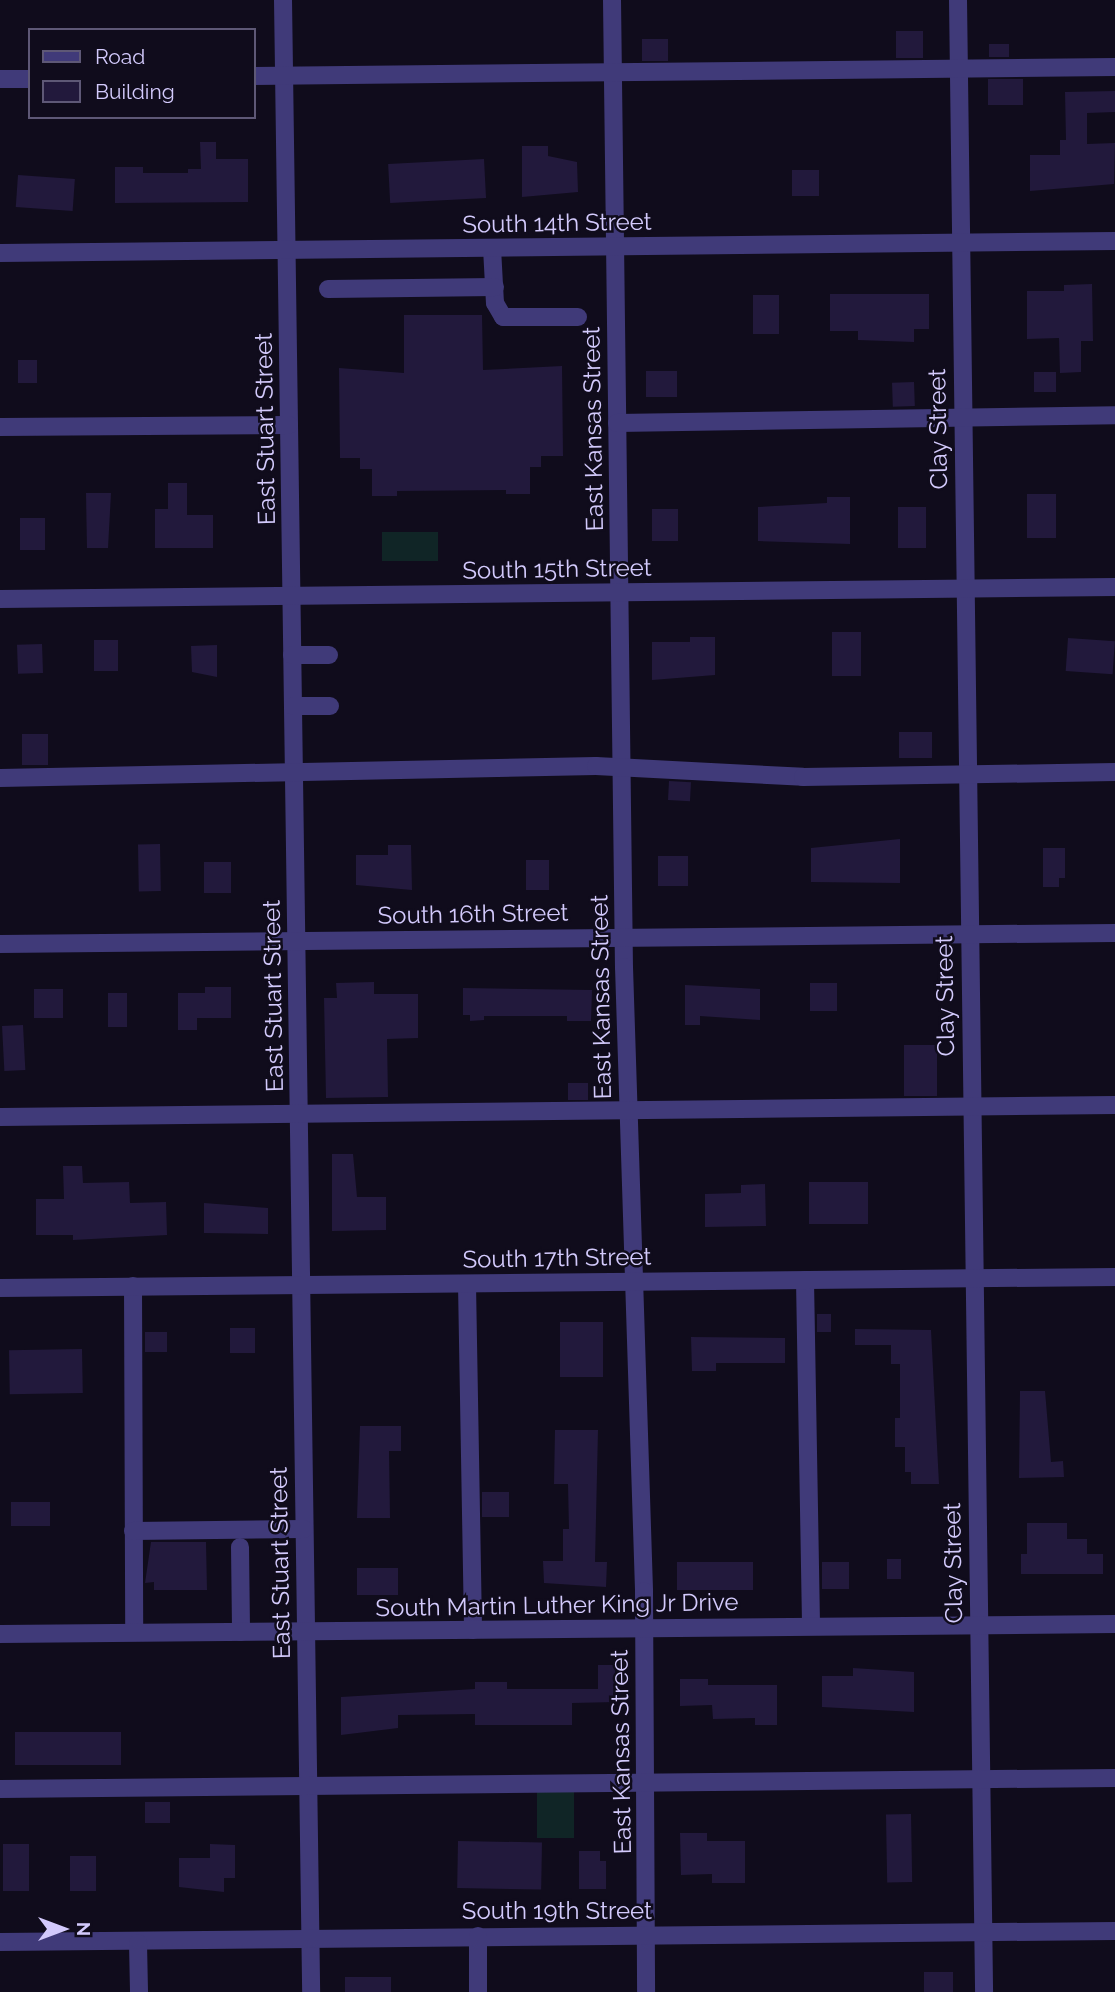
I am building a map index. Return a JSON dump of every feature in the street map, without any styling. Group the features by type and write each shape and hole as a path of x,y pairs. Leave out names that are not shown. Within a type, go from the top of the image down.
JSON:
{"street":[{"name":"East Stuart Street","path":"283,0 311,1992"},
{"name":"East Kansas Street","path":"611,0 624,936 647,1783 646,1992"},
{"name":"Clay Street","path":"958,0 984,1992"},
{"path":"256,76 1115,67"},
{"path":"0,79 28,79"},
{"name":"South 14th Street","path":"0,253 1115,241"},
{"path":"492,248 495,287 503,317 578,317"},
{"path":"328,289 495,287"},
{"path":"617,423 1115,415"},
{"path":"0,427 289,425"},
{"name":"South 15th Street","path":"0,599 1115,587"},
{"path":"292,655 329,655"},
{"path":"293,706 330,706"},
{"path":"0,778 294,771 621,769 803,777 1115,772"},
{"name":"South 16th Street","path":"0,944 1115,933"},
{"path":"0,1117 1115,1105"},
{"name":"South 17th Street","path":"0,1288 1115,1277"},
{"path":"806,1280 811,1626"},
{"path":"467,1284 474,1630"},
{"path":"133,1286 134,1632"},
{"path":"133,1531 303,1529"},
{"path":"240,1547 241,1632"},
{"name":"South Martin Luther King Jr Drive","path":"0,1634 1115,1624"},
{"path":"0,1789 647,1783 955,1776 980,1781 1115,1778"},
{"name":"South 19th Street","path":"0,1942 138,1943 311,1937 1115,1931"},
{"path":"478,1936 478,1992"},
{"path":"138,1943 139,1992"}],"green space":[{"path":"382,532 438,532 438,561 382,561"},
{"path":"537,1790 574,1790 574,1838 537,1838"}],"building":[{"path":"896,31 923,31 923,58 896,58"},
{"path":"642,39 668,39 668,61 642,61"},
{"path":"989,44 1009,44 1009,57 989,57"},
{"path":"988,79 1023,79 1023,105 988,105"},
{"path":"1115,91 1115,112 1087,113 1087,144 1115,143 1114,184 1030,191 1030,155 1060,155 1060,140 1066,140 1065,92"},
{"path":"200,142 216,142 216,159 248,159 248,202 115,203 115,167 143,167 143,173 188,173 188,169 201,169"},
{"path":"522,146 548,146 548,156 577,162 578,192 522,197"},
{"path":"484,159 486,198 390,203 388,164"},
{"path":"792,170 819,170 819,196 792,196"},
{"path":"18,175 75,179 73,211 16,207"},
{"path":"1092,284 1093,341 1081,341 1081,372 1060,373 1059,338 1027,339 1027,291 1064,291 1064,285"},
{"path":"830,294 929,294 929,329 914,329 914,342 858,340 858,331 830,331"},
{"path":"753,295 779,295 779,334 753,334"},
{"path":"404,315 482,315 483,370 562,366 563,456 541,456 541,467 530,467 530,494 506,494 506,490 397,491 397,496 372,496 372,469 360,469 360,458 340,458 339,368 404,373"},
{"path":"18,360 37,360 37,383 18,383"},
{"path":"646,371 677,371 677,397 646,397"},
{"path":"1034,372 1056,372 1056,392 1034,392"},
{"path":"914,382 915,406 893,407 892,383"},
{"path":"168,483 187,483 187,515 213,515 213,548 155,548 155,509 168,509"},
{"path":"86,493 111,493 108,548 87,548"},
{"path":"1027,494 1056,494 1056,538 1027,538"},
{"path":"827,497 850,497 850,544 758,541 758,507 827,503"},
{"path":"898,507 926,507 926,548 898,548"},
{"path":"652,509 678,509 678,541 652,541"},
{"path":"20,518 45,518 45,550 20,550"},
{"path":"832,632 861,632 861,676 832,676"},
{"path":"690,637 715,637 715,675 652,680 652,642 690,642"},
{"path":"1068,638 1115,641 1113,674 1066,671"},
{"path":"94,640 118,640 118,671 94,671"},
{"path":"42,644 43,673 18,674 17,645"},
{"path":"217,645 217,677 192,672 191,646"},
{"path":"899,732 932,732 932,758 899,758"},
{"path":"22,734 48,734 48,765 22,765"},
{"path":"669,781 691,782 690,801 668,800"},
{"path":"900,839 900,883 811,882 811,848"},
{"path":"138,844 160,844 161,891 139,891"},
{"path":"388,845 411,845 412,890 356,885 356,855 388,855"},
{"path":"1043,848 1065,848 1065,878 1059,878 1059,887 1043,887"},
{"path":"658,856 688,856 688,886 658,886"},
{"path":"526,860 549,860 549,890 526,890"},
{"path":"204,862 231,862 231,893 204,893"},
{"path":"374,982 374,994 418,994 418,1038 387,1039 388,1097 326,1098 324,998 337,998 336,983"},
{"path":"810,983 837,983 837,1011 810,1011"},
{"path":"685,985 760,989 760,1020 700,1016 700,1025 685,1025"},
{"path":"205,987 231,987 231,1018 197,1018 197,1030 178,1030 178,993 205,993"},
{"path":"463,988 592,990 591,1021 567,1021 567,1016 484,1016 484,1020 470,1021 470,1015 463,1015"},
{"path":"34,989 63,989 63,1018 34,1018"},
{"path":"108,993 127,993 127,1027 108,1027"},
{"path":"23,1025 25,1070 4,1071 2,1026"},
{"path":"904,1045 937,1045 937,1096 904,1096"},
{"path":"568,1083 588,1083 588,1100 568,1100"},
{"path":"332,1154 353,1154 357,1197 386,1197 386,1230 332,1231"},
{"path":"63,1166 82,1166 83,1183 129,1182 130,1203 166,1202 167,1235 73,1240 73,1235 36,1235 36,1199 64,1199"},
{"path":"809,1182 868,1182 868,1224 809,1224"},
{"path":"765,1184 766,1226 705,1227 705,1194 741,1193 741,1185"},
{"path":"204,1203 268,1208 268,1234 204,1233"},
{"path":"817,1314 831,1314 831,1332 817,1332"},
{"path":"560,1322 603,1322 603,1377 560,1377"},
{"path":"230,1328 255,1328 255,1353 230,1353"},
{"path":"855,1329 931,1330 939,1484 911,1484 911,1472 905,1472 905,1447 895,1447 895,1418 900,1418 900,1364 891,1364 891,1345 855,1345"},
{"path":"145,1332 167,1332 167,1352 145,1352"},
{"path":"691,1337 785,1338 785,1363 716,1363 716,1371 692,1371"},
{"path":"82,1349 83,1393 10,1394 9,1350"},
{"path":"1020,1391 1045,1391 1051,1462 1063,1461 1064,1477 1019,1478"},
{"path":"360,1426 401,1426 401,1451 389,1451 390,1518 357,1518"},
{"path":"555,1430 598,1430 595,1562 607,1562 606,1587 544,1583 543,1561 563,1561 563,1529 569,1529 568,1484 554,1484"},
{"path":"482,1492 509,1492 509,1517 482,1517"},
{"path":"11,1502 50,1502 50,1526 11,1526"},
{"path":"1027,1523 1067,1523 1067,1539 1087,1539 1087,1554 1103,1554 1103,1574 1021,1574 1021,1554 1027,1554"},
{"path":"151,1542 206,1542 207,1590 154,1590 154,1582 145,1583"},
{"path":"887,1559 901,1559 901,1579 887,1579"},
{"path":"677,1562 753,1562 753,1590 677,1590"},
{"path":"822,1562 849,1562 849,1589 822,1589"},
{"path":"357,1568 398,1568 398,1595 357,1595"},
{"path":"598,1665 615,1665 616,1702 572,1703 572,1725 475,1725 475,1714 398,1715 398,1728 341,1735 341,1697 475,1689 475,1682 507,1682 507,1689 598,1689"},
{"path":"853,1668 914,1672 914,1712 822,1707 822,1676 853,1676"},
{"path":"680,1679 708,1679 708,1685 777,1685 777,1725 755,1725 755,1718 713,1719 712,1705 680,1706"},
{"path":"15,1732 121,1732 121,1765 15,1765"},
{"path":"145,1802 170,1802 170,1823 145,1823"},
{"path":"886,1814 911,1814 912,1882 887,1882"},
{"path":"680,1833 707,1833 707,1841 745,1841 745,1883 712,1883 712,1874 681,1875"},
{"path":"458,1841 542,1842 541,1889 457,1888"},
{"path":"3,1844 29,1844 29,1891 3,1891"},
{"path":"210,1844 235,1845 235,1878 224,1878 224,1892 179,1887 179,1858 210,1858"},
{"path":"579,1851 600,1851 600,1861 606,1861 606,1889 579,1889"},
{"path":"70,1856 96,1856 96,1891 70,1891"},
{"path":"924,1972 953,1972 953,1992 924,1992"},
{"path":"345,1977 391,1977 391,1992 345,1992"}]}
